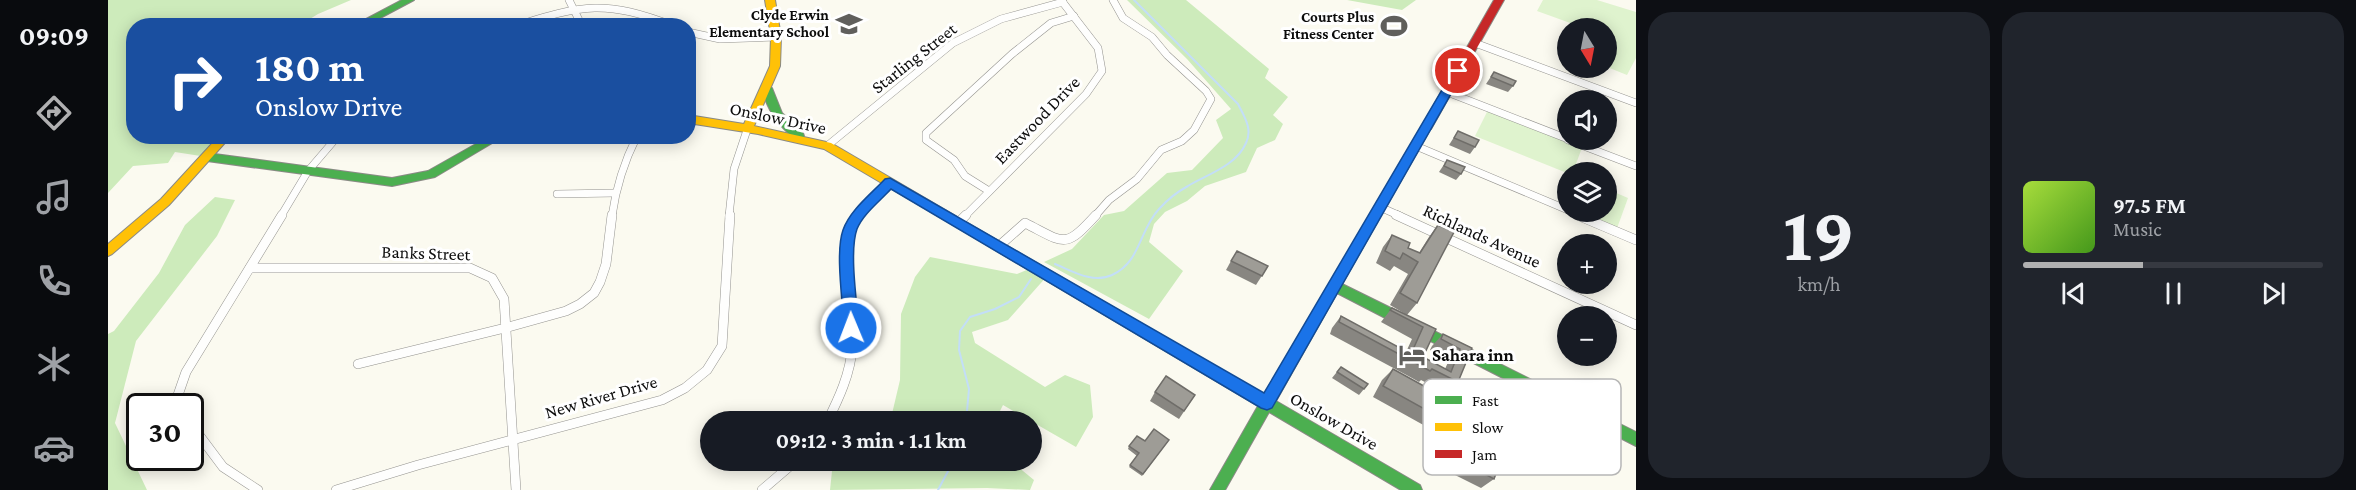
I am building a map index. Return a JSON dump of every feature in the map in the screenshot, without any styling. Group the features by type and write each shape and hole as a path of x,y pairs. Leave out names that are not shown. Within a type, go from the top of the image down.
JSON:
{"main road":[{"path":"373,18 409,0"},
{"name":"New River Drive","path":"748,127 775,66 776,37 770,0"},
{"path":"1217,490 1499,0"},
{"path":"766,86 769,102 775,115 802,138"},
{"name":"Onslow Drive","path":"696,120 748,127 802,138 827,146 1415,490"},
{"path":"108,250 165,202 219,144"},
{"path":"207,158 372,180 401,181 431,174 485,144"},
{"path":"1334,286 1518,379"},
{"path":"1621,431 1636,439"}],"street":[{"path":"569,0 579,18"},
{"path":"999,246 1025,223 1057,239 1070,240 1077,236 1109,200 1137,179 1161,150 1182,141 1194,130 1209,106 1211,99 1206,91 1143,29 1123,18 1113,0"},
{"name":"Eastwood Drive","path":"958,223 1086,94 1102,71 1098,48 1062,1"},
{"name":"Starling Street","path":"827,146 953,43 1001,19 1062,1"},
{"path":"542,18 599,3 625,4 656,18"},
{"path":"990,191 965,176 962,167 953,158 926,140 926,133 1012,54 1051,23 1074,16"},
{"path":"696,34 708,38 739,40 776,37"},
{"path":"1475,43 1636,103"},
{"path":"1447,92 1557,135"},
{"name":"New River Drive","path":"336,490 418,465 662,400 686,388 707,370 722,346 731,189 734,169 748,127"},
{"path":"179,393 186,372 308,171 331,144"},
{"path":"358,364 567,311 594,293 606,264 615,193 626,157 633,144"},
{"path":"1416,146 1557,206"},
{"path":"1596,150 1636,166"},
{"path":"832,411 840,396 852,349 847,250 850,230 857,218 890,182"},
{"path":"556,194 615,193"},
{"name":"Richlands Avenue","path":"1380,207 1636,325"},
{"path":"1594,222 1636,240"},
{"name":"Banks Street","path":"250,268 470,268 489,275 498,284 504,299 516,490"},
{"path":"204,442 223,467 258,490"},
{"path":"762,490 784,471"}],"green space":[{"path":"108,0 351,0 311,18 126,18 126,144 219,144 207,157 175,152 168,163 133,166 108,193"},
{"path":"1127,0 1186,0 1269,69 1265,78 1288,97 1273,115 1283,124 1275,140 1257,148 1246,172 1205,186 1187,201 1165,212 1154,224 1149,242 1183,271 1149,319 1044,262 1072,249 1104,215 1124,211 1167,173 1192,170 1223,138 1216,120 1231,109 1187,59"},
{"path":"1347,0 1416,0 1402,10"},
{"path":"1543,0 1597,0 1636,12 1636,58 1627,75 1617,71 1617,18 1557,18 1537,11"},
{"path":"1489,108 1557,135 1557,150 1581,150 1577,162 1557,162 1557,169 1475,136"},
{"path":"1617,193 1628,198 1616,231 1596,222 1617,222"},
{"path":"215,197 235,200 217,236 136,341 115,423 126,446 126,471 138,471 147,490 108,490 108,334 114,331 159,273 185,225"},
{"path":"930,257 1017,274 1034,267 1048,275 1008,320 972,332 975,343 1045,387 1065,375 1090,385 1093,417 1076,447 1042,427 1042,411 1013,411 1003,405 1000,411 893,411 900,380 901,314 915,277"},
{"path":"832,471 1023,471 1034,480 1030,490 987,488 830,490"}],"building":[{"path":"1494,72 1516,81 1513,86 1491,77"},
{"path":"1458,131 1479,140 1475,147 1454,138"},
{"path":"1447,160 1465,167 1461,174 1444,166"},
{"path":"1438,225 1454,232 1417,303 1400,293 1418,262 1403,253 1400,259 1385,251 1392,235 1410,243 1408,248 1420,253"},
{"path":"1237,251 1268,266 1262,276 1231,261"},
{"path":"1392,308 1436,329 1423,357 1451,372 1460,349 1441,339 1443,334 1472,348 1459,379 1452,379 1432,369 1430,371 1339,322 1341,316 1411,354 1423,327 1390,310"},
{"path":"1341,367 1368,384 1364,389 1337,372"},
{"path":"1393,369 1423,386 1423,408 1383,386"},
{"path":"1166,376 1195,395 1184,411 1155,392"},
{"path":"1154,429 1169,440 1143,474 1130,465 1139,453 1129,446 1137,436 1145,441"}],"waterway":[{"path":"1055,264 1083,276 1097,278 1112,275 1122,269 1134,254 1152,217 1162,206 1172,196 1229,164 1236,158 1248,138 1247,123 1238,104 1134,0"},
{"path":"967,411 969,389 959,350 960,331 970,317 995,309 1019,297 1031,279"},
{"path":"938,490 948,471"}],"traffic: fast":[{"path":"373,18 409,0"},
{"path":"767,88 771,103 778,115 799,136"},
{"path":"1217,490 1427,126"},
{"path":"207,157 392,182 431,174 485,144"},
{"path":"979,235 1415,490"},
{"path":"1334,286 1402,320"},
{"path":"1418,328 1518,379"},
{"path":"1621,431 1636,439"}],"traffic: slow":[{"path":"748,127 775,66 776,37 770,0"},
{"path":"696,120 758,130 827,146 979,235"},
{"path":"108,251 165,202 219,144"}],"traffic: jam":[{"path":"1427,126 1499,0"}],"place":[{"name":"Clyde Erwin Elementary School","path":"849,24"},
{"name":"Courts Plus Fitness Center","path":"1394,26"},
{"name":"Sahara inn","path":"1412,355"}],"route":[{"path":"851,328 847,250 850,230 857,218 890,182 1267,403 1458,71"}]}
